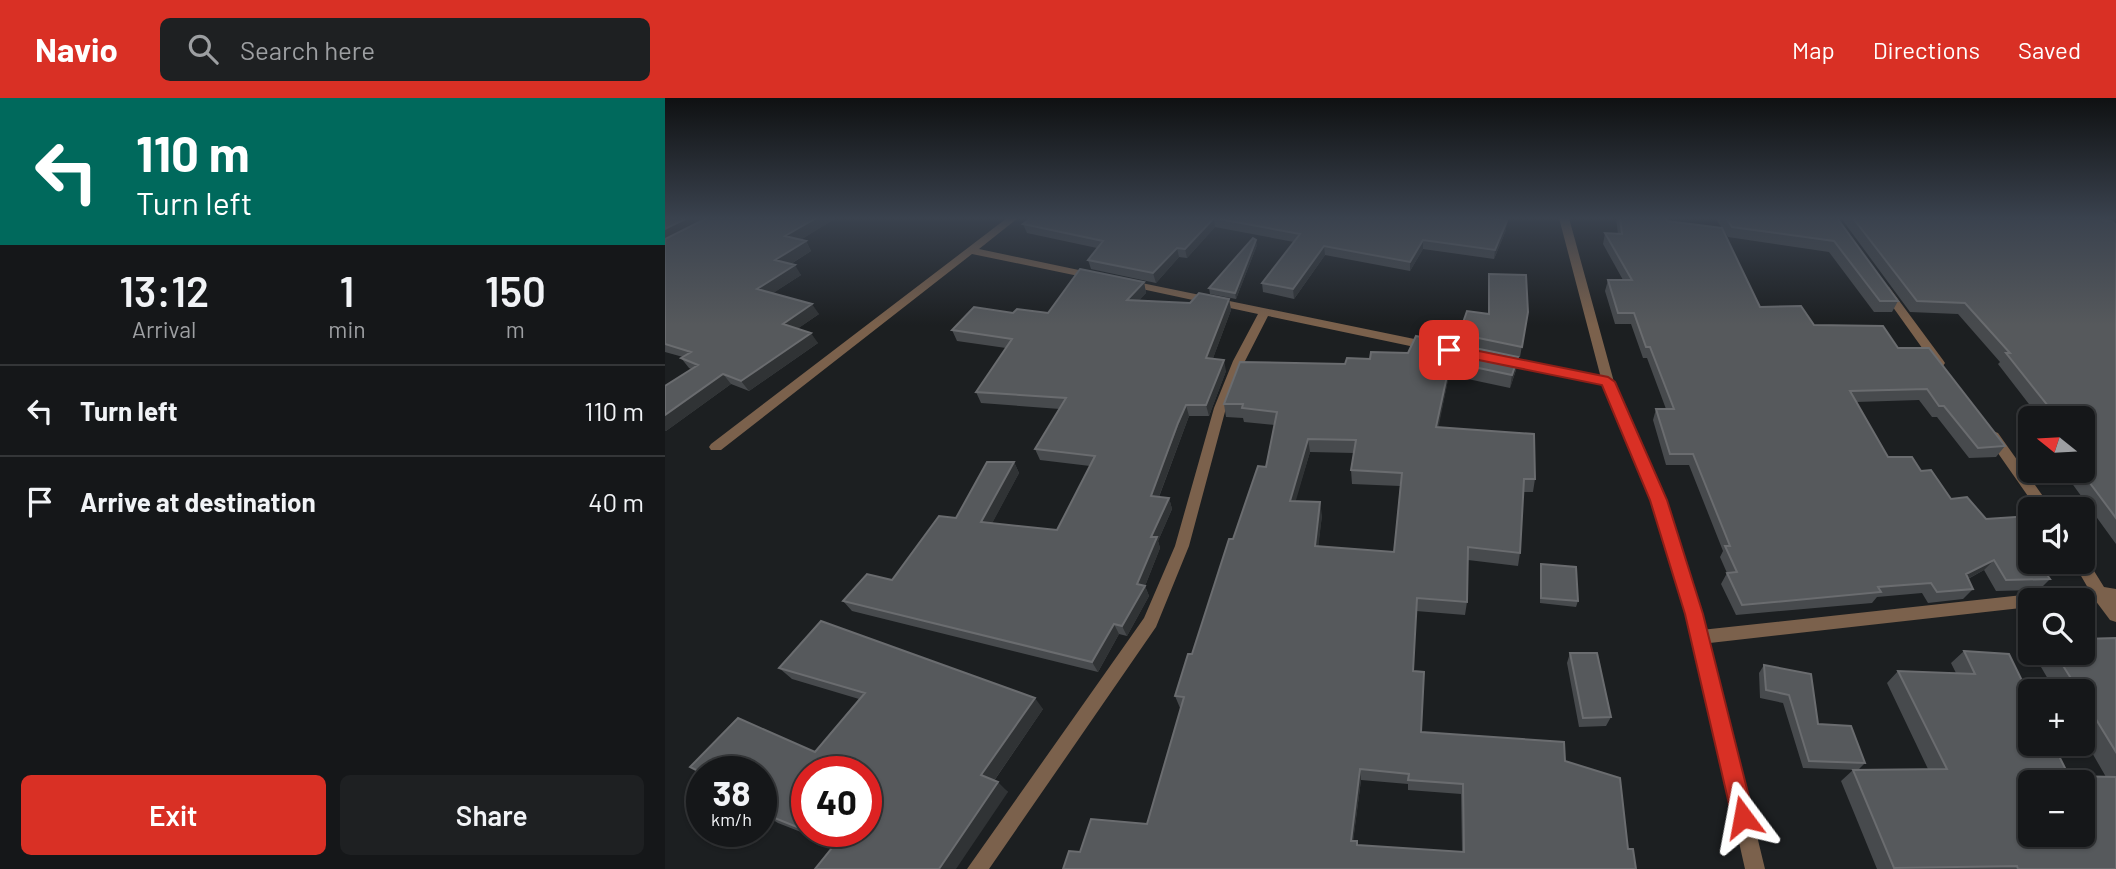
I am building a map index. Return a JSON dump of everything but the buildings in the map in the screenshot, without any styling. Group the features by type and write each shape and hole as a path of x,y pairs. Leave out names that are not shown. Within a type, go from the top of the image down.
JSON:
{"street":[{"path":"716,447 967,254"},
{"path":"985,254 1104,279"},
{"path":"1574,254 1608,382 1658,500 1701,637 1755,869"},
{"path":"1873,273 1946,372"},
{"path":"1118,281 1436,347"},
{"path":"977,869 1150,622 1182,546 1220,408 1239,361 1264,312"},
{"path":"1489,358 1608,382"},
{"path":"1986,427 2036,497"},
{"path":"2088,574 2116,615"},
{"path":"2095,593 2116,596"},
{"path":"1701,637 2018,601"}],"route":[{"path":"1449,350 1608,382 1658,500 1694,614 1743,817"}]}
